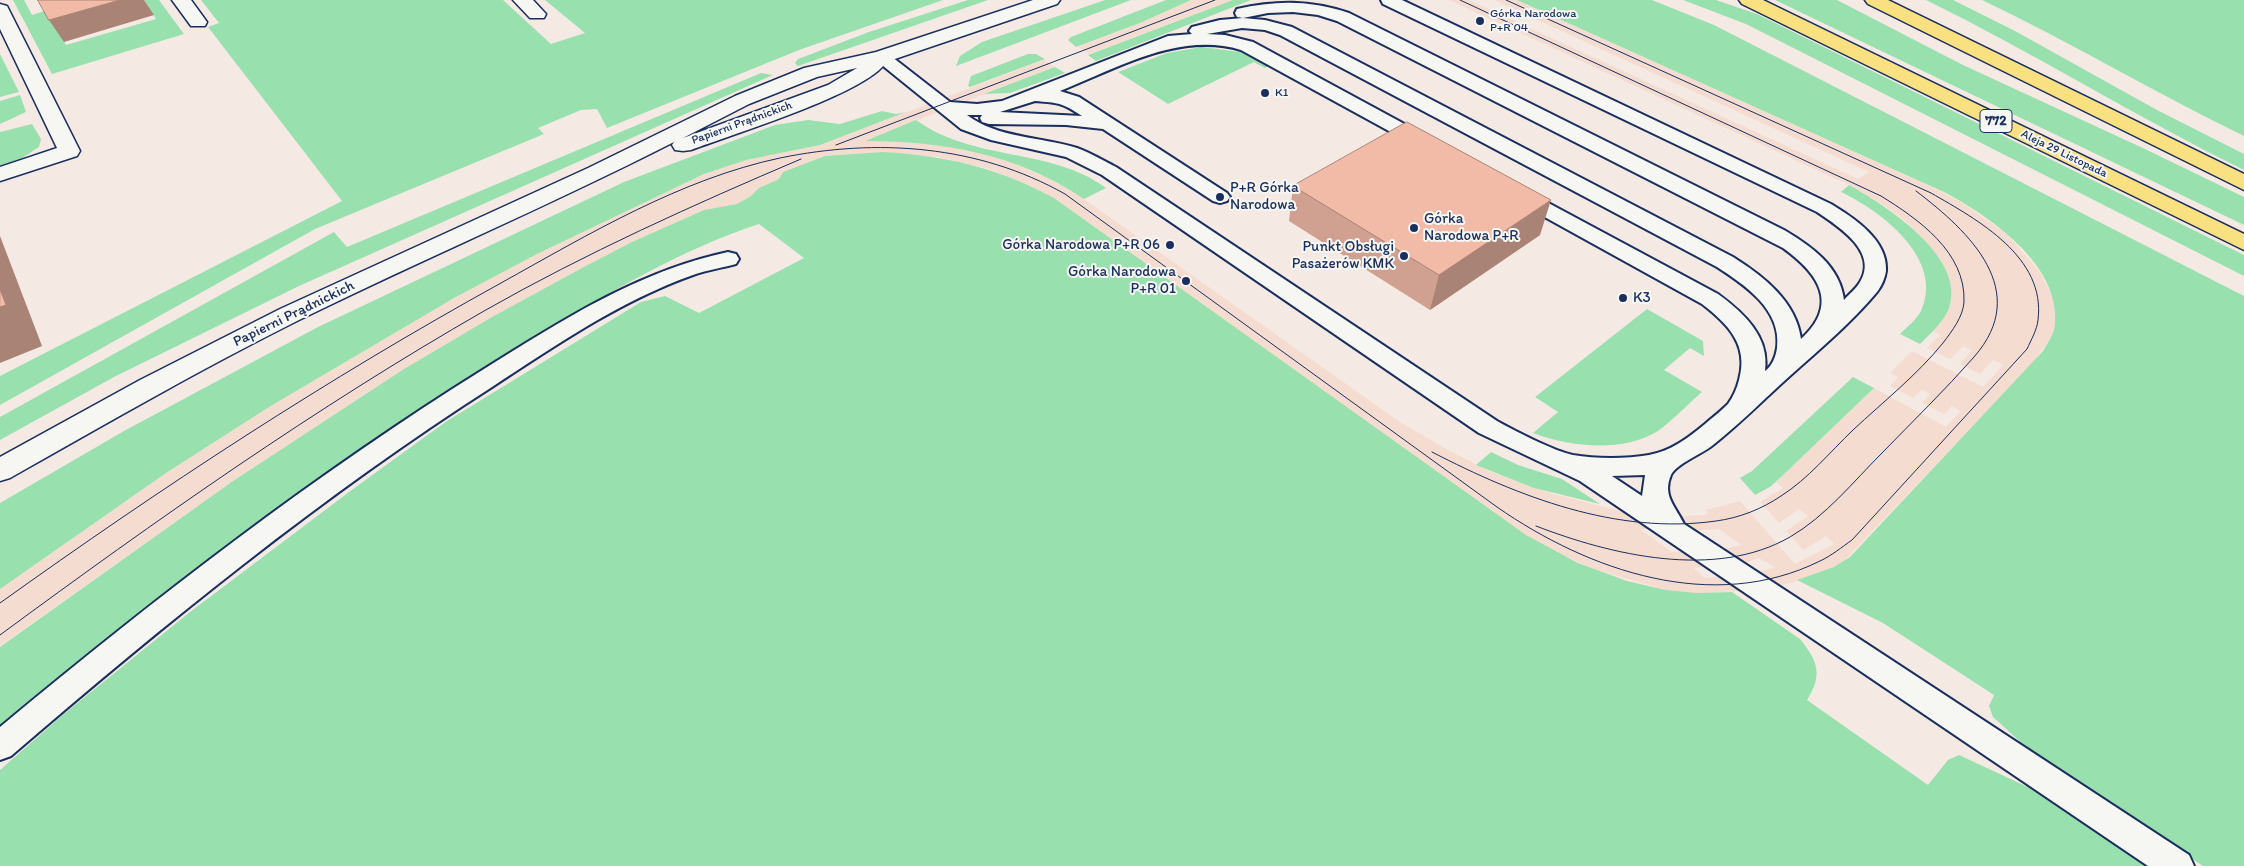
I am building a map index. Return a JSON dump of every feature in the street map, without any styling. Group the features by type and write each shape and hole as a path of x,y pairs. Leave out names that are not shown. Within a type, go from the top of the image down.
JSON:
{"main road":[{"name":"Aleja 29 Listopada","path":"1748,0 2244,243"},
{"path":"1874,0 2244,183"}],"street":[{"path":"181,0 198,22"},
{"path":"522,0 538,14"},
{"name":"Papierni Prądnickich","path":"0,470 149,387 281,319 446,240 596,173 693,141 835,89 862,75 881,57 1051,0"},
{"path":"0,10 69,151 0,174"}],"lane":[{"path":"944,107 976,110 994,108 1027,98 1279,0"},
{"path":"1388,0 1806,199 1848,224 1865,241 1873,254 1876,267 1874,279 1864,291 1774,376 1696,444 1668,460 1643,465 1614,467 1576,464 1558,460"},
{"path":"1243,13 1266,8 1290,6 1313,8 1338,15 1777,235 1809,256 1825,274 1832,288 1832,311 1816,337"},
{"path":"1193,33 1236,23 1262,24 1281,29 1725,262 1766,291 1784,319 1790,344 1785,360 1774,376"},
{"path":"1158,46 1180,40 1209,39 1230,41 1247,46 1443,152"},
{"path":"881,57 968,125 988,133 1064,150 1109,171 1488,427 1512,442 1589,474 2177,866"},
{"path":"1027,98 1046,96 1067,99 1220,197"},
{"path":"944,107 986,118 1084,121 1109,127 1126,136"},
{"path":"1500,184 1695,291 1732,317 1749,338 1754,356 1751,383 1735,410"},
{"path":"0,746 65,691 250,546 328,487 446,404 568,328 637,291 685,270 728,259"},
{"path":"1668,460 1657,474 1654,484 1656,503 1667,521 1688,539"}],"shaded area":[{"path":"1191,0 1233,0 1089,54 1078,47 1140,23"},
{"path":"1449,0 1469,0 1858,179 1869,172 1494,0 1517,0 1926,184 1961,202 2007,234 2039,271 2053,297 2056,324 2051,337 2033,363 1842,563 1819,574 1791,583 1747,591 1696,593 1666,590 1593,569 1544,546 1506,522 1061,203 1031,186 986,168 938,157 882,152 825,156 783,172 779,179 759,188 751,196 737,204 704,210 632,242 492,317 404,369 233,481 0,646 0,589 166,473 269,407 454,298 537,254 704,174 746,160 820,145 1044,60 1055,67 866,140 928,143 963,148 1006,160 1053,180 1084,199 1400,422 1489,471 1550,493 1628,513 1680,516 1704,515 1708,514 1706,510 1740,501 1795,564 1834,544 1826,536 1803,550 1786,531 1808,516 1799,509 1779,523 1760,502 1783,488 1776,482 1874,388 1946,427 1961,411 1952,406 1944,414 1922,403 1930,394 1922,390 1913,398 1890,386 1898,377 1890,373 1912,351 1983,387 2003,365 1993,360 1980,374 1960,364 1972,350 1963,346 1950,359 1927,348 1940,335 1933,331 1943,320 1950,301 1946,272 1933,250 1909,224 1885,206 1849,185","holes":["1640,529 1691,531 1719,529 1741,545 1720,550 1672,552","1759,558 1775,568 1742,575 1704,578 1694,568 1748,562"]}],"green space":[{"path":"13,0 24,0 32,15 47,10 66,45 156,19 144,0 159,0 184,34 52,74"},
{"path":"201,0 503,0 551,44 585,33 545,0 943,0 799,50 607,128 597,109 581,110 538,128 544,134 315,229 0,405 0,376 342,201 208,27 219,23"},
{"path":"968,0 988,0 798,66 795,63 798,59 869,32"},
{"path":"1105,0 1131,0 956,66 960,56 982,42"},
{"path":"1166,0 1191,0 1140,23 1076,47 1068,40 1071,37"},
{"path":"1233,0 1251,0 1096,61 1088,55"},
{"path":"1517,0 1652,0 1714,25 2244,296 2244,866 2203,866 2038,758 1993,717 1989,706 1994,695 1883,623 1797,580 1834,567 1850,557 2043,351 2055,327 2054,301 2046,281 2034,262 2000,228 1981,214 1944,192"},
{"path":"1683,0 1716,0 1757,14 2244,255 2244,276 1746,24"},
{"path":"1775,0 1837,0 1963,65 2244,197 2244,225"},
{"path":"1926,0 1953,0 2015,31 2157,110 2244,154 2244,170 2164,129 2006,41"},
{"path":"1982,0 2244,0 2244,136 2048,33"},
{"path":"1202,47 1240,52 1269,66 1265,68 1254,62 1168,104 1118,72 1167,53"},
{"path":"0,54 19,92 0,97"},
{"path":"1028,54 1036,54 1045,59 970,87 968,86 971,76"},
{"path":"1055,67 1065,73 1010,93 984,94"},
{"path":"761,73 773,75 299,286 114,377 0,440 0,417 334,232 347,247"},
{"path":"20,95 26,112 0,124 0,101"},
{"path":"882,111 896,114 906,112 820,145 746,160 704,174 537,254 454,298 269,407 166,473 0,589 0,503 124,431 318,327 624,182 775,125 808,120 840,124"},
{"path":"916,120 962,143 1061,166 1084,175 1106,188 1084,199 1033,171 979,153 923,144 865,141"},
{"path":"32,124 41,139 39,147 22,158 0,166 0,132"},
{"path":"882,152 950,160 971,165 1012,178 1054,198 1526,535 1578,563 1627,581 1666,590 1696,593 1732,592 1800,639 1811,654 1817,676 1807,700 1928,785 1948,760 1959,755 2032,789 2145,866 0,866 0,770 65,713 190,612 447,421 641,302 665,296 699,313 804,258 759,224 701,246 591,304 467,380 330,475 263,524 0,728 0,647 233,481 404,369 492,317 632,242 704,210 737,204 751,196 759,188 779,179 783,172 825,156"},
{"path":"1849,185 1901,219 1935,252 1946,270 1951,289 1949,308 1940,323 1920,344 1900,334 1921,311 1926,292 1924,273 1917,256 1905,239 1890,224 1874,211 1841,192"},
{"path":"1647,309 1703,341 1704,356 1690,348 1664,370 1702,392 1658,431 1628,443 1596,446 1563,442 1533,433 1558,412 1535,397"},
{"path":"1853,377 1874,388 1770,487 1755,495 1740,478 1752,471"},
{"path":"1491,452 1518,465 1562,479 1600,504 1534,488 1476,465"}],"building":[{"path":"38,0 120,0 49,20"},
{"path":"1407,122 1551,200 1439,275 1293,186"},
{"path":"0,289 6,305 0,307"}],"tram line":[{"path":"836,145 1215,0"},
{"path":"1432,452 1499,484 1570,509 1606,517 1642,522 1679,524 1733,518 1774,501 1810,473 1933,355 1956,324 1962,313 1964,302 1963,284 1957,268 1948,253 1924,226 1881,196 1460,0"},
{"path":"0,603 184,476 309,396 436,320 602,227 671,194 743,167 780,158 853,148 926,150 962,156 997,165 1032,178 1065,194 1497,507 1533,530 1571,550 1611,566 1653,578 1695,584 1737,584 1779,577 1828,557 1852,540 2027,349 2038,320 2038,298 2031,277 2020,259 1988,228 1931,193 1506,0"},
{"path":"0,635 237,466 421,348 561,269 680,212 801,159"},
{"path":"1536,526 1565,537 1630,554 1696,560 1729,558 1761,550 1803,529 1827,509 1974,357 1990,333 1997,309 1995,286 1987,265 1973,244 1956,225 1916,191"}],"place":[{"name":"Górka Narodowa P+R 04","path":"1480,21"},
{"name":"K1","path":"1265,93"},
{"name":"P+R Górka Narodowa","path":"1220,197"},
{"name":"Górka Narodowa P+R","path":"1414,228"},
{"name":"Górka Narodowa P+R 06","path":"1170,245"},
{"name":"Punkt Obsługi Pasażerów KMK","path":"1404,256"},
{"name":"Górka Narodowa P+R 01","path":"1186,281"},
{"name":"K3","path":"1623,298"}]}
